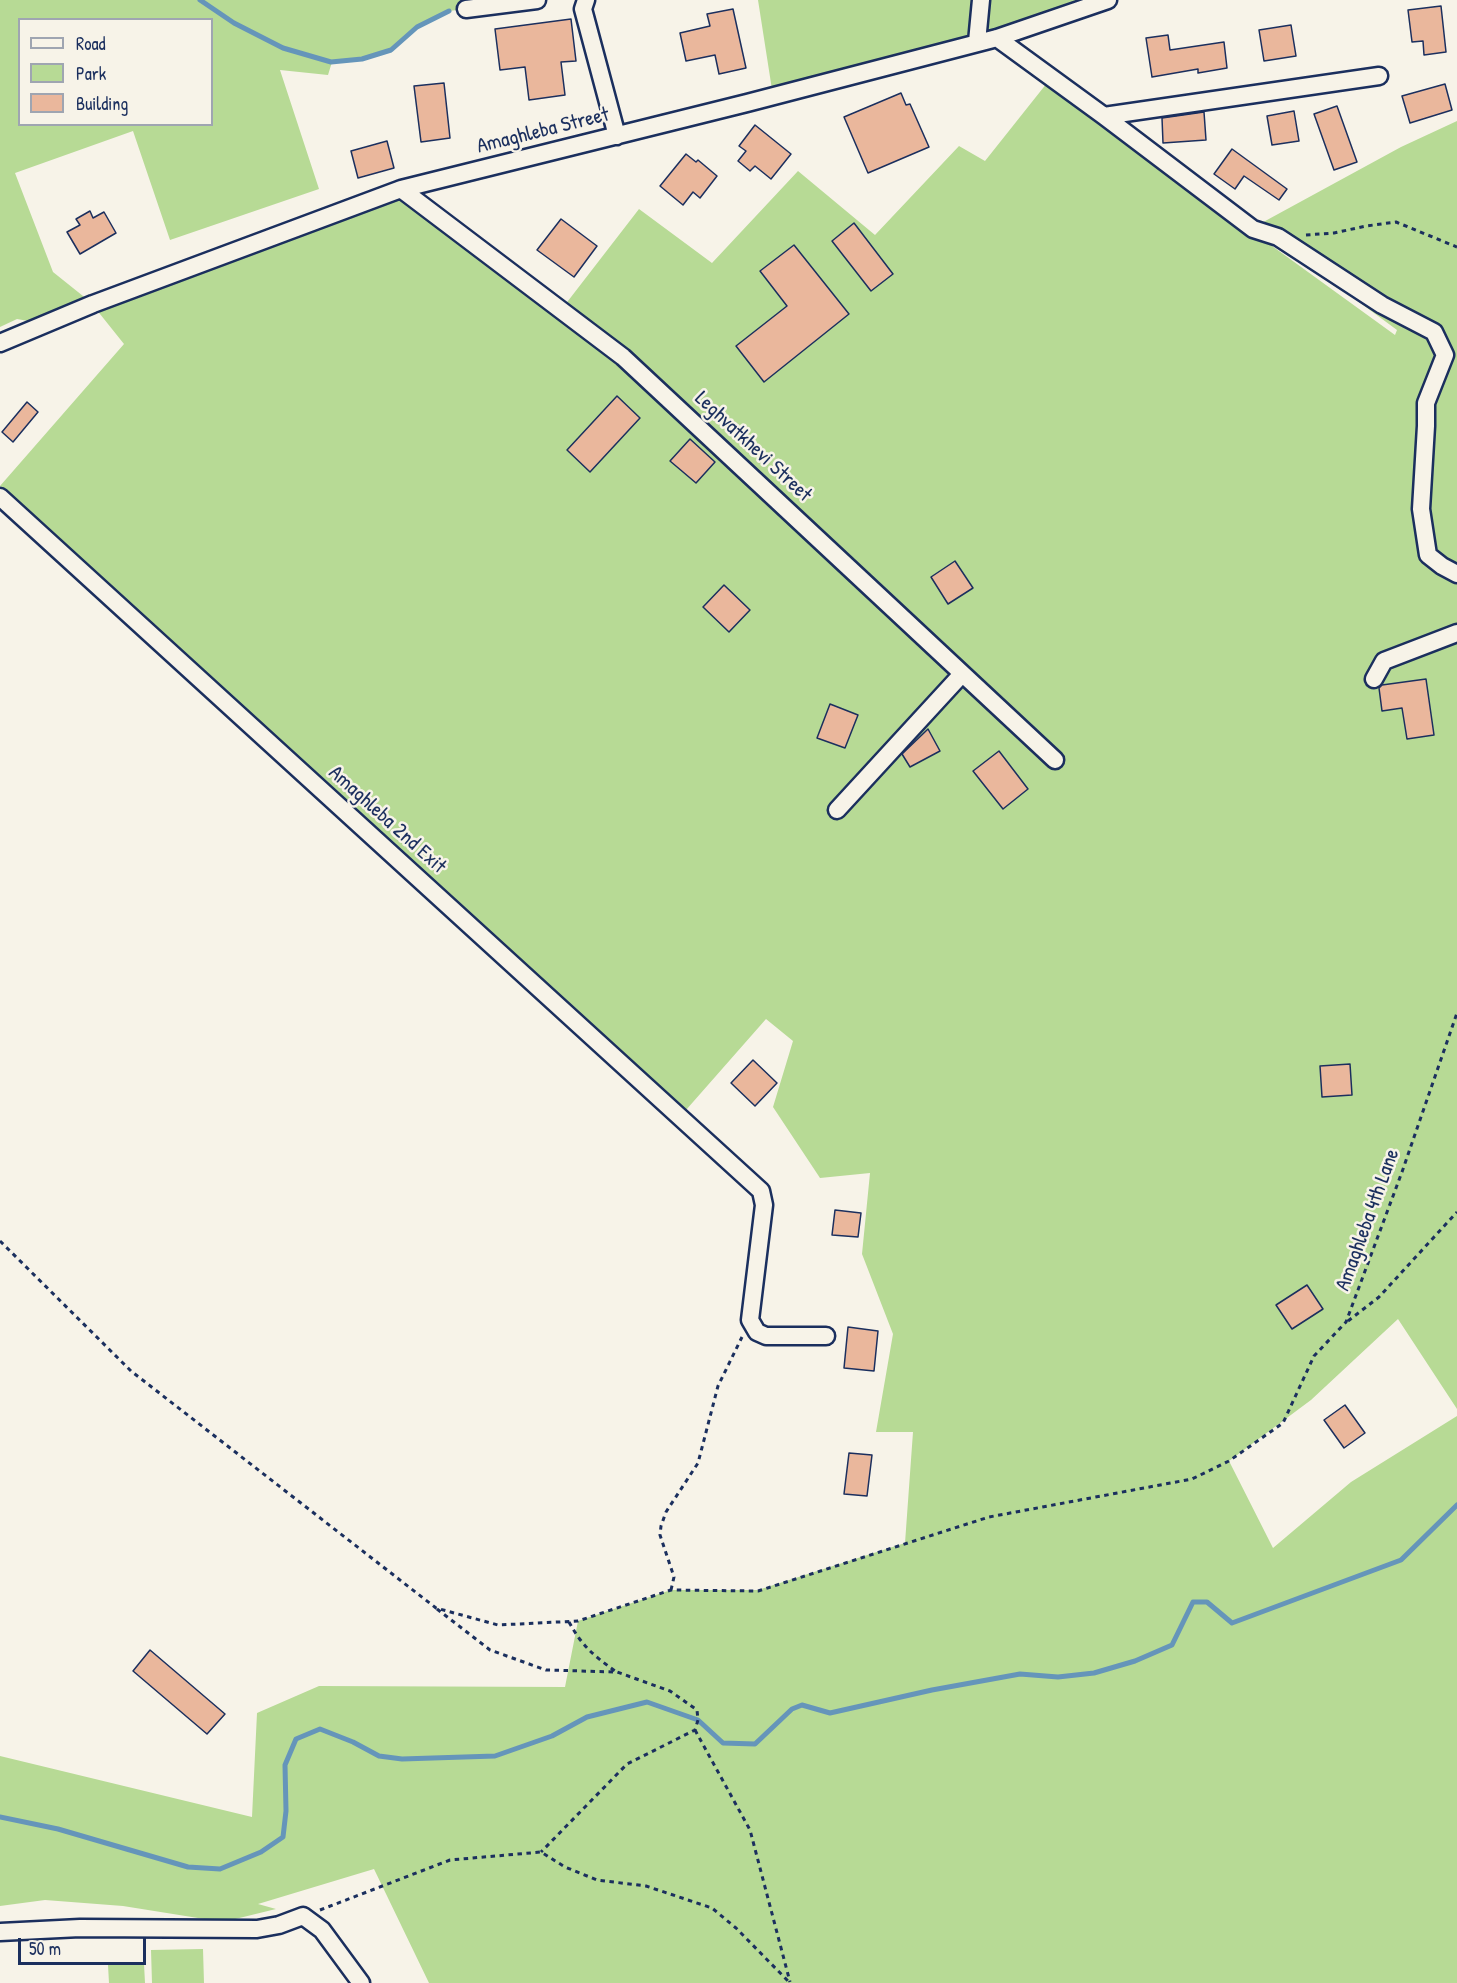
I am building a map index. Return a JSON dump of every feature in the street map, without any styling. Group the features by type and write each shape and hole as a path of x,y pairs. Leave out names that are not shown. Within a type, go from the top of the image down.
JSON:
{"street":[{"path":"466,9 537,0"},
{"path":"586,0 583,9 617,136"},
{"path":"977,42 981,0"},
{"name":"Amaghleba Street","path":"0,343 93,304 401,189 617,136 977,42 997,39 1099,2"},
{"path":"997,39 1104,116 1253,229 1278,237 1382,305 1434,332 1445,355 1426,403 1420,509 1428,555 1457,574"},
{"path":"1104,116 1379,76"},
{"name":"Leghvatkhevi Street","path":"401,189 623,357 1055,760"},
{"name":"Amaghleba 2nd Exit","path":"0,496 743,1177 761,1191 764,1205 750,1320"},
{"path":"1374,679 1384,661 1457,633"},
{"path":"837,810 962,674"},
{"path":"750,1320 757,1332 766,1336 826,1336"},
{"path":"0,1932 80,1928 256,1929 279,1925 303,1916 322,1930 361,1983"}],"path":[{"path":"1278,237 1334,233 1396,222 1457,247"},
{"name":"Amaghleba 4th Lane","path":"671,1590 758,1590 988,1517 1192,1479 1229,1461 1283,1423 1314,1356 1346,1322 1402,1172 1457,1013"},
{"path":"1346,1322 1379,1297 1457,1212"},
{"path":"0,1241 131,1371 490,1650 546,1670 616,1672"},
{"path":"436,1608 498,1625 569,1622 671,1590 674,1577 660,1535 661,1526 670,1505 698,1462 718,1386 750,1320"},
{"path":"569,1622 580,1642 616,1672 670,1691 697,1710 698,1720 695,1730 750,1830 790,1983"},
{"path":"541,1852 627,1764 695,1730"},
{"path":"303,1916 450,1860 541,1852 565,1867 597,1880 646,1886 712,1908 736,1928 790,1983"}],"green space":[{"path":"0,0 537,0 449,11 417,27 391,50 362,59 332,62 328,75 280,70 319,189 170,240 133,131 15,173 53,272 93,304 401,189 561,310 639,209 712,263 798,171 875,235 959,146 985,161 1047,83 1395,335 1397,330 1256,226 1401,147 1457,121 1457,1409 1398,1319 1311,1400 1229,1461 1273,1548 1351,1482 1457,1416 1457,1983 429,1983 374,1869 258,1904 276,1909 223,1922 123,1906 45,1900 0,1906 0,1756 252,1817 257,1713 319,1686 565,1687 578,1621 671,1590 758,1590 905,1543 913,1432 876,1432 893,1334 862,1254 870,1173 820,1178 773,1107 793,1041 766,1019 686,1110 0,486 124,344 92,304 45,324 17,319 0,327"},
{"path":"758,0 1095,0 1093,5 773,96"},
{"path":"203,1949 204,1983 152,1983 151,1950"},
{"path":"144,1964 145,1983 109,1983 108,1965"}],"building":[{"path":"1441,6 1446,52 1424,55 1423,41 1412,42 1408,10"},
{"path":"733,9 746,68 719,74 715,55 686,61 680,33 710,26 707,14"},
{"path":"571,19 576,61 561,62 565,95 529,100 525,67 500,70 495,29"},
{"path":"1291,25 1296,56 1264,61 1259,30"},
{"path":"1168,35 1170,50 1224,42 1227,68 1198,73 1198,69 1152,77 1146,38"},
{"path":"444,83 450,138 421,142 414,86"},
{"path":"1445,84 1452,110 1410,123 1402,96"},
{"path":"901,93 906,105 910,104 929,147 868,173 844,117"},
{"path":"1337,106 1357,162 1334,170 1314,114"},
{"path":"1294,111 1299,141 1272,145 1267,116"},
{"path":"1204,112 1206,140 1163,143 1162,118"},
{"path":"755,125 791,154 771,179 755,166 750,171 738,161 746,151 739,146"},
{"path":"387,141 394,168 358,178 351,151"},
{"path":"1232,149 1287,189 1279,200 1244,176 1235,189 1214,174"},
{"path":"686,154 696,162 698,160 717,176 700,198 693,192 683,205 660,186"},
{"path":"90,211 93,218 104,212 116,233 80,254 67,232 80,225 76,219"},
{"path":"561,219 597,246 574,277 537,250"},
{"path":"854,223 893,274 871,291 832,241"},
{"path":"794,245 849,314 764,382 736,346 787,306 760,271"},
{"path":"617,396 640,418 590,472 567,450"},
{"path":"27,402 38,412 13,442 2,432"},
{"path":"690,439 715,462 696,483 670,461"},
{"path":"955,561 973,588 948,604 931,577"},
{"path":"724,585 750,610 729,632 703,607"},
{"path":"1426,679 1434,735 1407,739 1402,708 1382,711 1379,688 1382,685"},
{"path":"830,704 858,715 845,748 817,738"},
{"path":"928,729 940,751 910,767 902,754"},
{"path":"999,751 1028,789 1003,809 973,771"},
{"path":"753,1060 777,1083 755,1106 731,1083"},
{"path":"1350,1064 1352,1095 1322,1097 1320,1066"},
{"path":"835,1210 861,1213 858,1237 832,1235"},
{"path":"1307,1285 1323,1309 1292,1329 1276,1305"},
{"path":"848,1327 878,1331 874,1371 844,1368"},
{"path":"1345,1405 1365,1433 1344,1448 1324,1420"},
{"path":"849,1453 872,1455 867,1496 844,1494"},
{"path":"150,1650 225,1714 207,1734 133,1671"}],"waterway":[{"path":"200,0 234,23 283,48 331,62 362,59 391,50 417,27 449,11"},
{"path":"0,1817 58,1829 188,1867 220,1869 261,1852 283,1837 286,1811 285,1765 296,1739 320,1729 353,1742 379,1756 402,1759 495,1756 552,1736 587,1717 647,1702 698,1720 723,1743 755,1744 792,1709 802,1705 830,1713 932,1690 1020,1674 1058,1677 1094,1673 1135,1661 1172,1645 1193,1602 1207,1602 1232,1623 1401,1560 1457,1505"}]}
